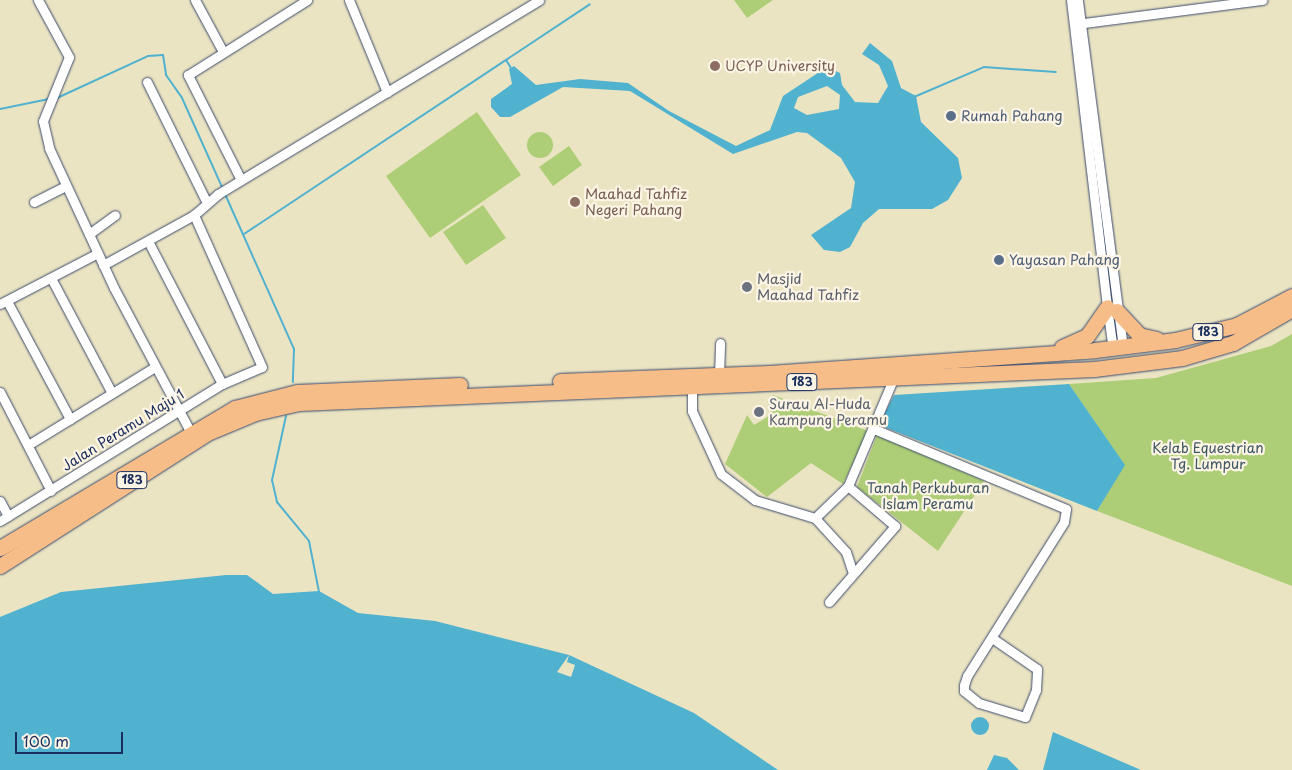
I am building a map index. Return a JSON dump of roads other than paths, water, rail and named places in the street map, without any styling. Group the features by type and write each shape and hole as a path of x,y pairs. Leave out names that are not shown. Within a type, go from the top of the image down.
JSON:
{"highway":[{"name":"183","path":"0,548 190,431 270,404 298,398 719,375 1117,348 1175,340 1237,325 1292,296"},
{"path":"1037,354 1087,336 1112,309 1139,335 1175,340"},
{"name":"183","path":"298,398 692,388 1006,372 1182,358 1245,336 1292,309"},
{"path":"1006,372 1018,365 1106,359 1117,348 1134,357 1245,336"},
{"name":"183","path":"0,566 195,440 270,404"}],"street":[{"path":"38,0 69,57 43,126 66,186 103,265 190,431"},
{"path":"194,0 222,50"},
{"path":"241,180 188,75 222,50 307,0"},
{"path":"349,0 387,92"},
{"path":"103,265 194,215 206,201 539,0"},
{"path":"1071,0 1078,24"},
{"path":"1078,0 1078,24 1112,309 1112,342 1117,348"},
{"path":"1078,24 1262,0"},
{"path":"147,82 206,201"},
{"path":"34,202 66,186"},
{"path":"89,234 115,215"},
{"name":"Jalan Peramu Maju 1","path":"0,521 52,491 222,384 262,367 194,215"},
{"path":"148,241 222,384"},
{"path":"70,419 3,303 98,253"},
{"path":"51,278 112,393"},
{"path":"719,375 720,343"},
{"path":"28,444 155,367"},
{"path":"815,518 848,486 874,429 894,377"},
{"path":"692,388 695,420 726,480 755,500 815,518 846,552 854,573"},
{"path":"0,392 52,491"},
{"path":"874,429 1066,509 1064,522 967,676 964,692 979,703 1025,717 1036,690 1037,669 992,638"},
{"path":"829,602 895,526 848,486"},
{"path":"0,501 8,516"}],"water":[{"path":"870,43 892,61 901,88 916,96 921,122 958,158 962,178 948,200 932,209 879,209 863,223 850,247 840,252 824,250 811,235 851,208 855,182 841,158 807,133 797,132 733,154 630,91 563,87 510,117 500,117 491,107 491,99 512,84 509,69 514,66 536,85 580,79 628,83 669,111 736,146 770,130 783,96 827,67 840,73 842,85 855,102 878,103 888,86 879,65 862,54","holes":["827,86 840,95 839,109 807,115 794,108 798,97"]},
{"path":"1069,384 1125,465 1097,511 884,427 881,421 894,395"},
{"path":"226,575 247,575 273,594 319,591 358,613 435,621 569,655 694,713 778,770 0,770 0,617 61,592"},
{"path":"980,717 986,720 989,726 986,732 980,735 974,732 971,726 974,720"},
{"path":"1053,732 1141,770 1043,770"},
{"path":"994,755 1007,758 1019,770 987,770"}],"waterway":[{"path":"244,234 590,4"},
{"path":"57,98 148,56 163,55 166,75 182,98 222,187"},
{"path":"506,60 511,68"},
{"path":"914,97 984,67 1056,72"},
{"path":"0,109 49,99"},
{"path":"225,194 294,349 293,382"},
{"path":"286,416 272,480 277,502 309,541 319,592"}],"place":[{"name":"UCYP University","path":"715,66"},
{"name":"Rumah Pahang","path":"951,116"},
{"name":"Maahad Tahfiz Negeri Pahang","path":"575,202"},
{"name":"Yayasan Pahang","path":"999,260"},
{"name":"Masjid Maahad Tahfiz","path":"747,287"},
{"name":"Surau Al-Huda Kampung Peramu","path":"759,412"}],"park label":[{"name":"Kelab Equestrian Tg. Lumpur","path":"1208,456"},
{"name":"Tanah Perkuburan Islam Peramu","path":"928,496"}]}
